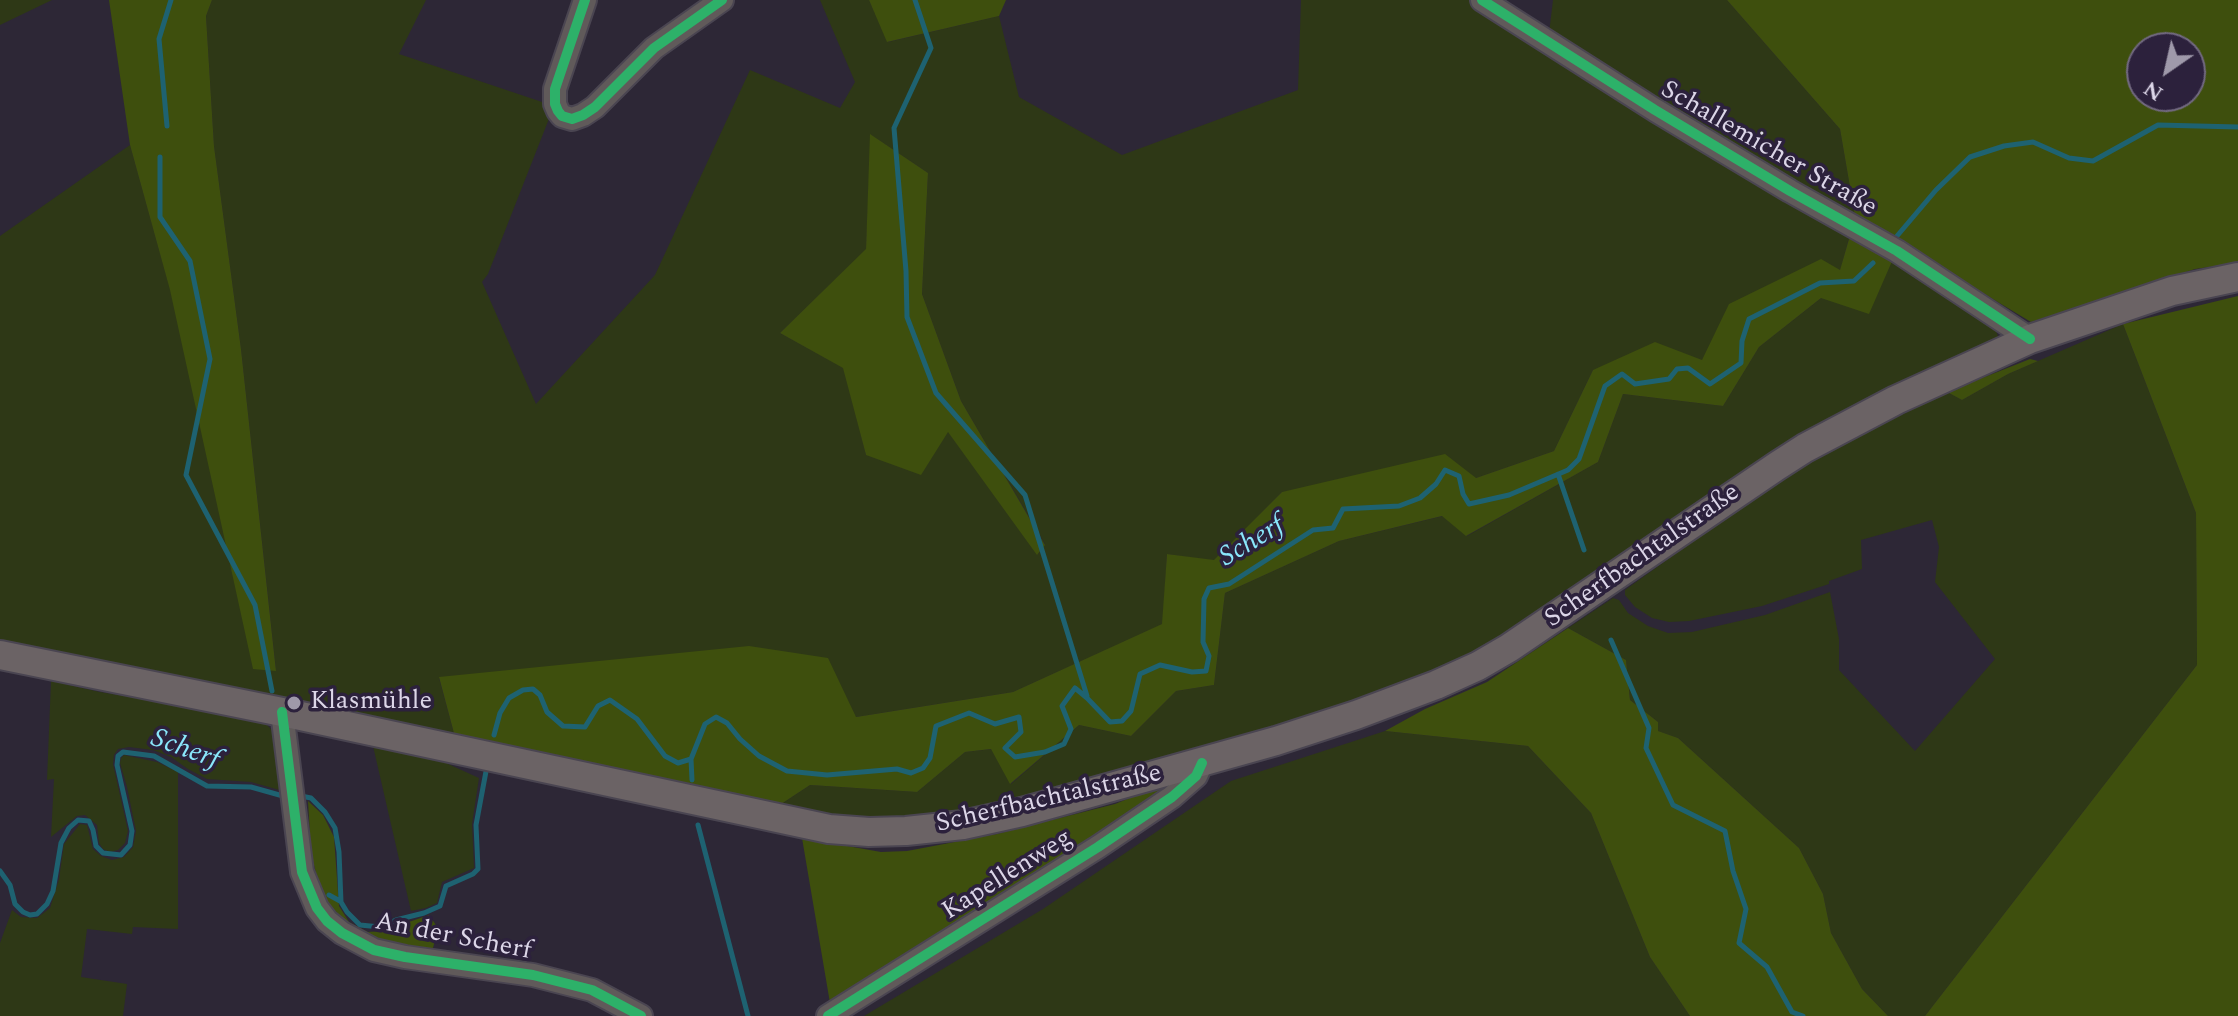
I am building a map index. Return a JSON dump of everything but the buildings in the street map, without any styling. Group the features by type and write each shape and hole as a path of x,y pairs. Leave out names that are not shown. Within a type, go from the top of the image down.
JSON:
{"main road":[{"name":"Scherfbachtalstraße","path":"0,655 829,829 906,831 963,825 1202,763 1368,711 1478,666 1554,619 1717,505 1805,448 1896,400 2030,339 2172,291 2238,277"}],"street":[{"path":"585,0 555,89 558,111 572,119 595,107 654,48 722,0"},
{"name":"Schallemicher Straße","path":"1482,0 1655,110 1897,251 2030,339"},
{"name":"An der Scherf","path":"282,712 302,872 317,908 327,921 374,950 533,975 592,990 641,1016"},
{"name":"Kapellenweg","path":"828,1016 1098,847 1172,797 1196,776 1202,763"}],"green space":[{"path":"0,0 52,0 0,25"},
{"path":"109,0 212,0 206,16 214,146 241,349 276,671 253,669 170,290 130,145"},
{"path":"212,0 426,0 399,54 554,106 488,274 482,282 536,404 655,275 750,70 840,108 855,82 820,0 869,0 888,42 999,16 1019,97 1122,155 1298,90 1301,0 1482,0 1548,42 1553,0 1727,0 1840,129 1855,216 1840,271 1702,360 1593,370 1554,451 1476,478 1282,492 1214,561 1167,554 1163,624 1013,692 856,717 439,678 455,737 0,643 0,236 130,145 276,670 241,349 214,146 206,16","holes":["871,135 928,173 922,294 961,401 1045,544 1038,554 948,431 866,455 844,368 780,333 866,250"]},
{"path":"869,0 1006,0 999,16 887,42"},
{"path":"1727,0 2238,0 2238,263 2195,269 2031,322 1855,216 1840,129"},
{"path":"870,134 928,173 922,294 961,401 1045,545 1037,555 948,432 921,475 866,455 843,368 780,333 866,249"},
{"path":"1851,232 1893,259 1869,314 1821,298 1759,347 1723,406 1623,394 1598,462 1466,536 1442,516 1339,541 1225,593 1214,685 1176,691 1131,736 1079,725 1010,784 991,749 965,752 917,792 810,785 772,810 455,737 439,677 749,646 828,658 856,717 1013,692 1162,624 1167,554 1214,560 1282,492 1445,454 1476,478 1554,451 1593,370 1655,342 1702,360 1729,304 1821,259 1840,270"},
{"path":"1893,259 1995,328 1999,339 1477,653 1350,707 1025,799 905,824 772,810 810,785 917,792 965,752 992,749 1011,784 1079,725 1131,736 1176,691 1214,685 1225,593 1339,541 1443,516 1467,536 1598,462 1623,394 1723,406 1759,347 1821,298"},
{"path":"2238,296 2238,1016 1925,1016 2197,665 2196,513 2123,324"},
{"path":"2123,324 2196,513 2197,665 1925,1016 1888,1016 1862,989 1831,933 1823,894 1799,848 1678,738 1657,731 1658,722 1630,700 1626,660 1568,628 1613,598 1648,626 1668,633 1692,632 1765,615 1830,592 1839,639 1839,670 1915,751 1995,659 1935,582 1939,547 1932,520 1861,540 1862,569 1829,581 1829,584 1762,606 1689,621 1669,622 1652,618 1635,607 1625,595 1625,590 1760,493 1818,457 1947,392 1962,400 2008,374"},
{"path":"2030,359 2038,361 1962,400 1947,392"},
{"path":"1568,628 1626,660 1630,700 1658,722 1658,731 1678,738 1799,848 1823,894 1831,933 1862,989 1888,1016 1690,1016 1650,957 1591,813 1528,746 1385,731 1425,709 1487,682"},
{"path":"51,681 264,722 276,738 283,791 251,782 207,779 153,750 118,749 113,764 128,831 125,843 118,850 110,852 103,849 99,843 97,825 85,815 77,816 51,837 54,779 47,780"},
{"path":"1385,731 1528,746 1591,813 1650,957 1690,1016 864,1016 1043,909 1231,781"},
{"path":"373,746 446,763 479,778 472,824 474,868 442,882 437,903 426,908 411,911"},
{"path":"124,755 157,762 178,772 178,929 133,927 132,934 87,929 81,977 127,984 123,1016 0,1016 0,943 12,910 21,917 37,918 50,908 59,879 64,844 80,824 87,825 93,849 101,856 112,860 124,857 133,847 136,831 120,763"},
{"path":"1167,787 1164,794 830,1003 802,838 881,852 907,851 997,834 1115,804 1152,789"},
{"path":"308,801 323,815 334,837 339,906 349,922 368,932 383,931 429,915 438,928 432,952 389,946 355,930 326,902 311,853"}],"waterway":[{"path":"167,126 159,39 171,0"},
{"path":"915,0 931,48 894,128 907,317 936,393 1025,495 1087,696"},
{"name":"Scherf","path":"1897,236 1936,190 1970,157 2004,146 2033,142 2069,158 2093,161 2158,125 2238,127"},
{"path":"160,157 160,217 190,261 210,359 186,475 255,605 272,691"},
{"name":"Scherf","path":"494,735 500,713 509,698 523,690 533,689 540,695 547,712 563,726 585,727 598,706 610,700 637,719 665,756 678,763 691,759 705,724 716,717 727,723 759,756 787,771 827,775 897,769 911,773 923,768 930,758 936,726 969,713 995,724 1019,717 1021,732 1005,748 1015,757 1045,752 1064,744 1071,729 1062,706 1075,688 1110,722 1122,721 1131,711 1140,674 1160,665 1192,672 1206,671 1209,656 1203,642 1204,599 1209,588 1229,584 1313,530 1333,528 1343,509 1399,506 1420,498 1436,484 1445,470 1459,476 1469,504 1509,495 1568,470 1579,459 1605,386 1622,374 1635,384 1669,379 1677,369 1688,368 1710,384 1741,363 1742,341 1749,319 1820,283 1854,281 1873,263"},
{"path":"1558,474 1584,550"},
{"path":"1611,640 1649,728 1646,748 1673,805 1725,831 1733,871 1746,909 1739,943 1767,967 1792,1012 1803,1016"},
{"name":"Scherf","path":"0,871 10,885 15,904 30,915 37,914 47,904 53,891 61,843 69,828 78,820 89,821 96,846 103,853 121,855 130,845 132,831 117,765 118,756 123,752 154,756 207,786 251,787 283,796"},
{"path":"691,759 692,780"},
{"name":"Scherf","path":"301,796 311,798 335,828 341,902 347,912 360,925 380,927 440,906 446,886 478,869 476,825 487,766"},
{"path":"698,825 748,1016"},
{"path":"329,895 340,901"}],"cycle path":[{"path":"585,0 555,89 558,111 572,119 595,107 654,48 722,0"},
{"path":"1482,0 1655,110 1897,251 2030,339"},
{"path":"282,712 302,872 317,908 327,921 374,950 533,975 592,990 641,1016"},
{"path":"828,1016 1098,847 1172,797 1196,776 1202,763"}],"place":[{"name":"Klasmühle","path":"294,703"}]}
